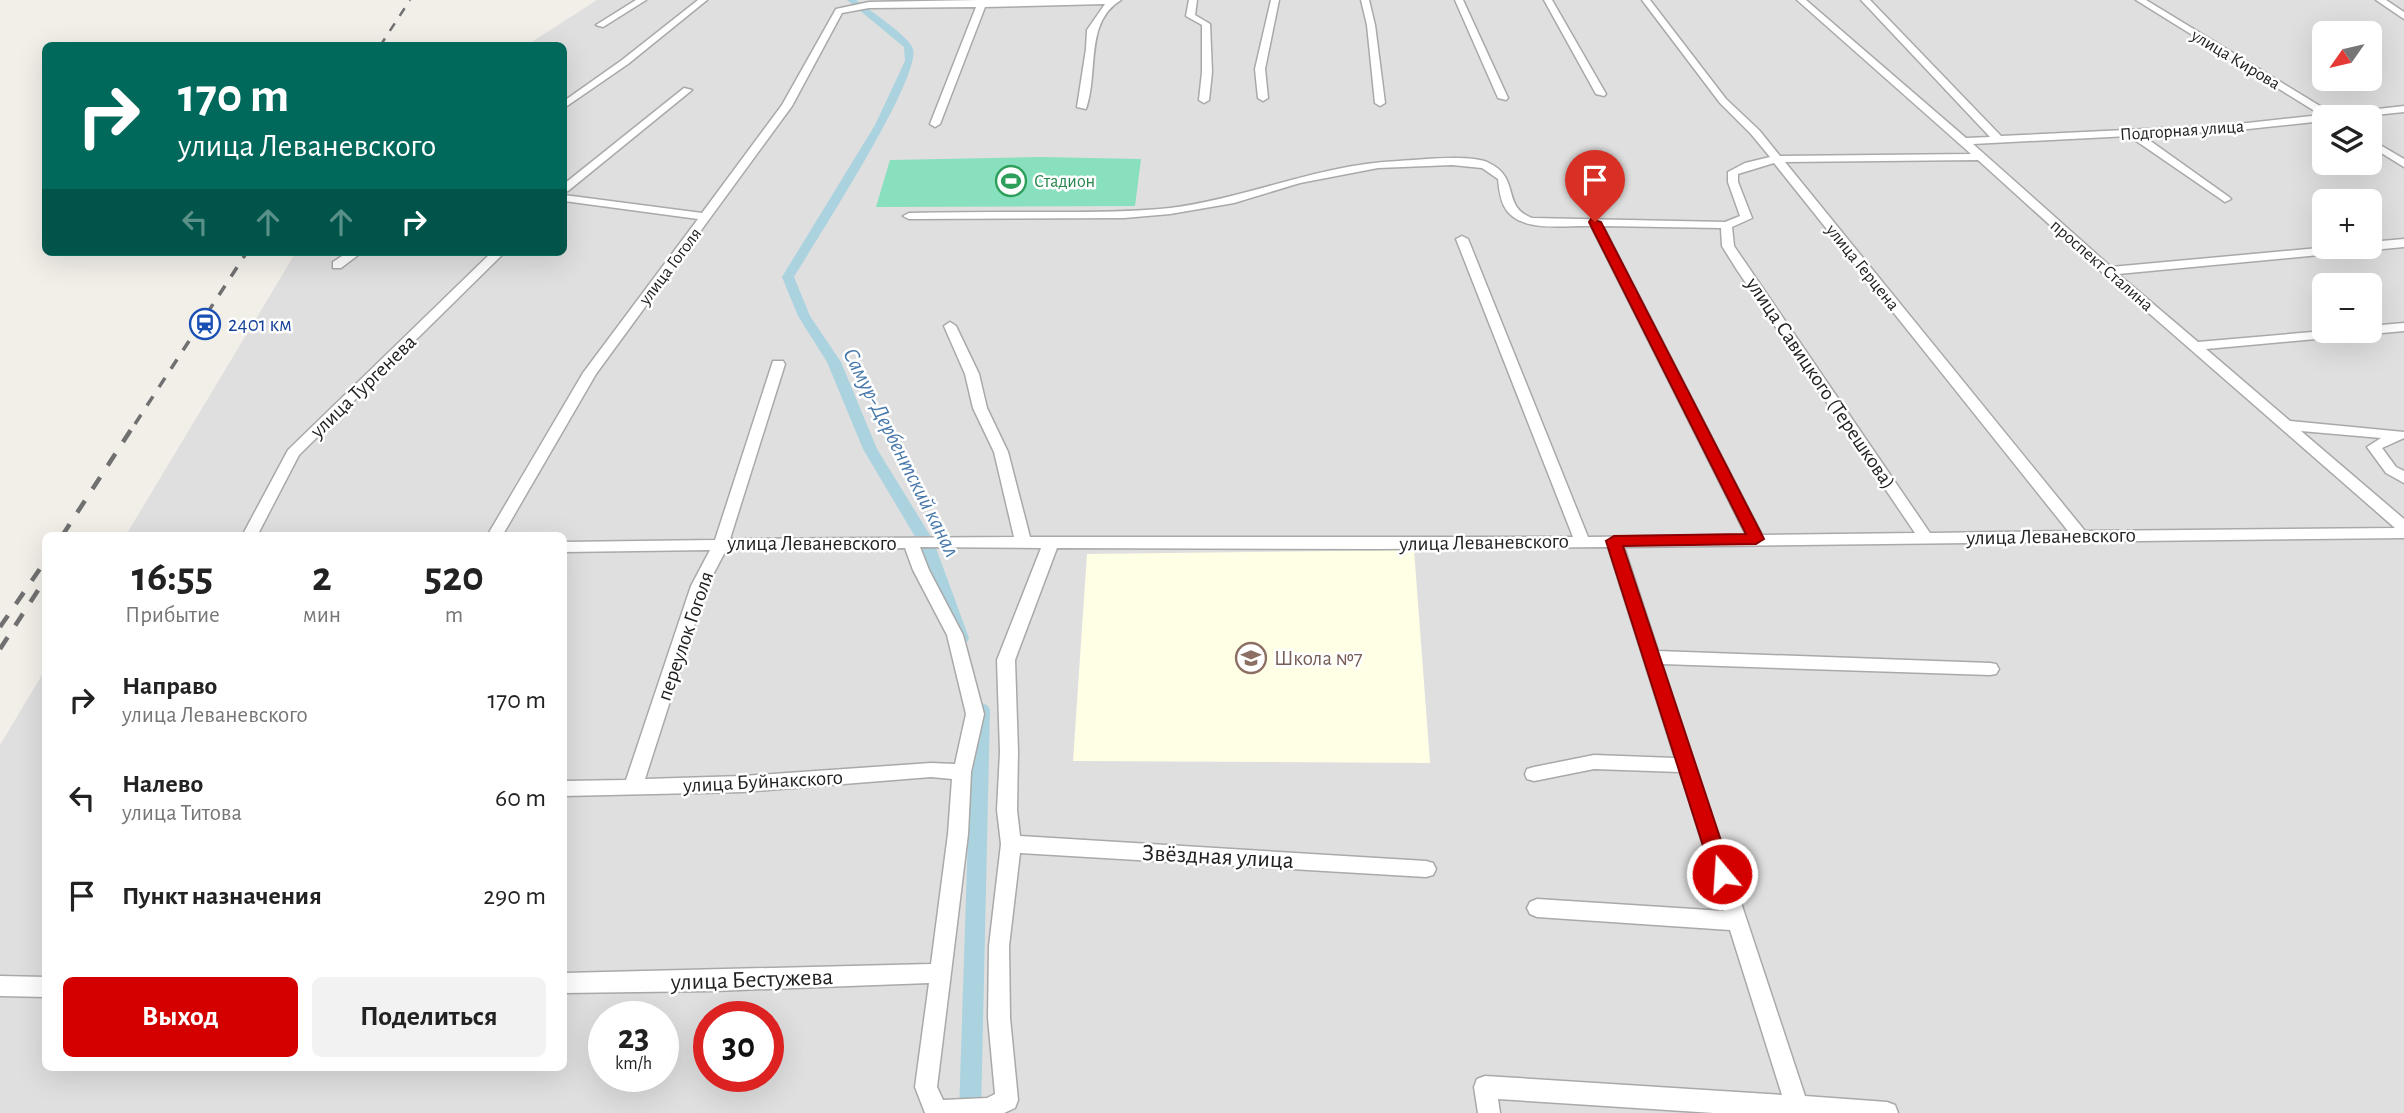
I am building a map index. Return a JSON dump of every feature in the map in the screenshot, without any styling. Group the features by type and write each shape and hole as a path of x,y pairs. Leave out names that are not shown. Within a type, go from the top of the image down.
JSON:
{"street":[{"path":"600,25 642,0"},
{"path":"567,103 625,62 703,0"},
{"path":"1193,0 1190,16 1206,24 1207,72 1204,100"},
{"path":"1264,98 1260,69 1275,0"},
{"path":"1365,0 1380,103"},
{"path":"1459,0 1503,98"},
{"path":"1548,0 1601,94"},
{"name":"улица Герцена","path":"1646,0 1723,101 1755,132 2080,536"},
{"name":"проспект Сталина","path":"1801,0 2404,527"},
{"path":"1865,0 1998,139"},
{"name":"улица Кирова","path":"2140,0 2312,105"},
{"path":"2380,0 2404,16"},
{"path":"935,124 982,2 1114,1"},
{"path":"1082,107 1091,49 1091,30 1114,1"},
{"name":"улица Гоголя","path":"496,532 590,373 787,106 840,8 982,2"},
{"path":"567,187 687,90"},
{"name":"Подгорная улица","path":"2382,111 2404,109"},
{"name":"Подгорная улица","path":"1960,138 1964,141 2132,134 2228,128 2312,118"},
{"path":"2132,134 2225,199"},
{"path":"2382,150 2404,164"},
{"path":"909,216 1124,215 1170,211 1234,200 1298,180 1363,166 1452,162 1485,165 1503,178 1510,210 1518,217 1531,221 1726,225 1746,218 1732,182 1733,172 1749,164 1777,159 1981,157"},
{"path":"567,198 707,217"},
{"path":"1595,222 1756,539"},
{"name":"улица Савицкого (Терешкова)","path":"1726,225 1728,246 1743,270 1926,538"},
{"path":"1462,239 1582,541"},
{"path":"2382,245 2404,243"},
{"path":"2108,271 2312,252"},
{"path":"337,265 350,256"},
{"name":"улица Тургенева","path":"251,532 293,453 495,256"},
{"path":"950,326 972,374 980,408 1001,452 1019,517 1023,544"},
{"path":"2382,329 2404,327"},
{"path":"2194,346 2312,336"},
{"name":"переулок Гоголя","path":"633,788 699,586 720,544 778,364"},
{"path":"2287,425 2401,435"},
{"path":"2401,435 2374,447 2391,470 2404,478"},
{"name":"улица Леваневского","path":"567,547 921,542 1023,544 1614,541 2404,533"},
{"path":"1614,541 1797,1106"},
{"path":"921,542 921,570 955,635 975,714 962,772 958,834 926,1087 933,1106 943,1112 988,1109 1007,1100 999,1018 999,946 1011,845 1007,810 1009,726 1006,660 1051,543"},
{"path":"1651,657 1990,669"},
{"path":"1534,774 1594,762 1685,765"},
{"name":"улица Буйнакского","path":"567,789 834,778 931,770 962,772"},
{"name":"Звёздная улица","path":"1011,845 1426,869"},
{"path":"1537,908 1737,921"},
{"name":"улица Бестужева","path":"567,983 940,974"},
{"path":"0,986 42,986"},
{"path":"1489,1113 1485,1087 1887,1113"}],"shaded area":[{"path":"597,0 2404,0 2404,1113 0,1113 0,745 42,675 42,1071 567,1071 567,532 128,532 294,256 567,256 567,42 532,42"},
{"name":"Школа №7","path":"1414,550 1430,763 1073,761 1087,554"}],"green space":[{"name":"Стадион","path":"1040,157 1141,159 1135,206 876,207 890,160"}],"waterway":[{"name":"Самур-Дербентский канал","path":"851,0 908,46 910,61 880,125 788,277 804,316 834,362 870,449 925,540 961,638"},
{"name":"Самур-Дербентский канал","path":"970,1113 981,710"}],"railway":[{"path":"383,42 410,0"},
{"path":"135,424 244,256"},
{"path":"65,532 136,422"},
{"path":"0,627 42,566"},
{"path":"0,649 42,584"}],"place":[{"name":"Стадион","path":"1011,181"},
{"name":"2401 км","path":"205,324"},
{"name":"Школа №7","path":"1251,658"}],"route":[{"path":"1595,222 1756,539 1614,541 1722,874"}]}
